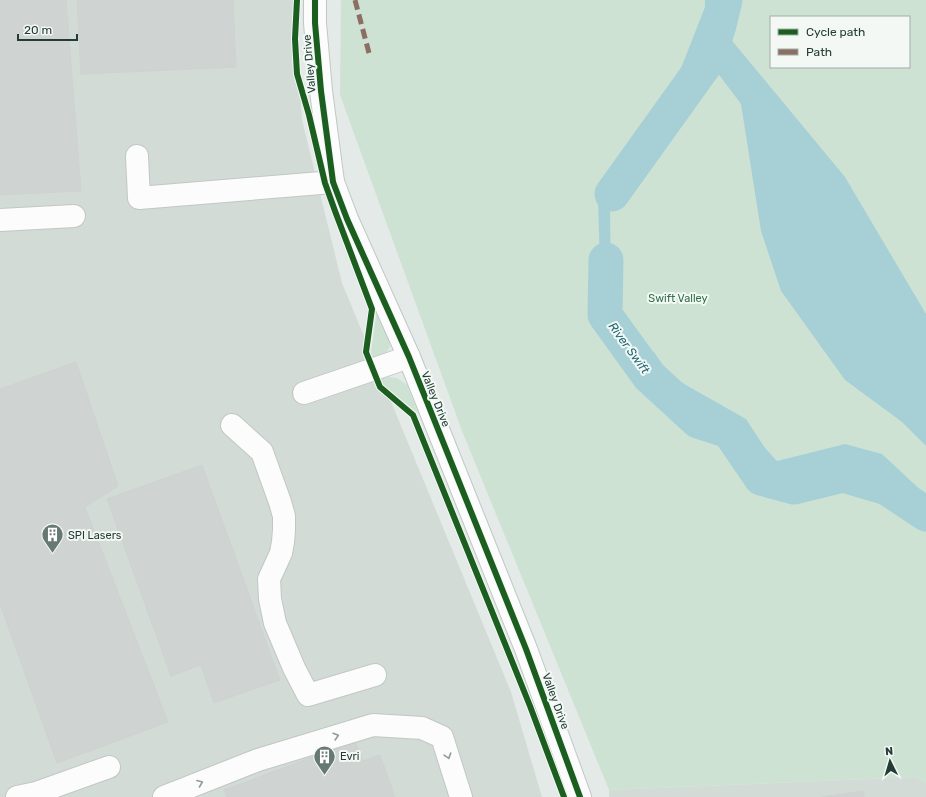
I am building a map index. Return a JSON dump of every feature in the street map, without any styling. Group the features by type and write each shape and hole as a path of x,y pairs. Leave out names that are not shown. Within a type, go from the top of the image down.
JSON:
{"street":[{"name":"Valley Drive","path":"315,0 321,90 333,182 347,219 409,357 526,649 580,797"},
{"path":"137,156 139,198 333,182"},
{"path":"0,220 74,216"},
{"path":"304,394 409,357"},
{"path":"232,425 262,452 284,516 281,553 269,579 270,599 275,623 294,668 308,695 375,675"},
{"path":"164,797 258,760 374,724 422,728 442,737 461,797"},
{"path":"17,797 36,793 109,767"}],"shaded area":[{"path":"0,0 295,0 302,120 342,283 511,692 542,797 0,797"},
{"path":"916,777 926,783 926,797 609,797 609,790"}],"green space":[{"name":"Swift Valley","path":"341,0 926,0 926,783 916,777 609,790 462,431 340,95"},
{"path":"377,310 389,340 390,347 384,356 374,360 371,352"},
{"path":"381,378 397,378 407,385 418,413 384,386"}],"water":[{"path":"705,0 716,0 715,8 682,90 610,201 611,296 630,339 654,352 670,376 746,419 765,448 777,461 845,444 882,454 926,495 926,504 882,470 845,460 787,472 771,470 736,430 704,418 663,381 641,357 623,347 601,298 598,200 674,86 705,7"},
{"path":"719,25 845,177 926,314 926,446 902,422 845,380 781,291 761,231 741,104 708,60"}],"building":[{"path":"0,0 66,0 81,191 0,195"},
{"path":"77,0 233,0 236,67 81,74"},
{"name":"SPI Lasers","path":"76,362 118,486 85,507 168,722 57,763 0,604 0,389"},
{"path":"202,465 280,680 214,703 201,665 171,676 107,499"},
{"name":"Evri","path":"355,741 363,761 380,755 395,797 227,797 224,790"},
{"path":"863,791 864,797 822,797"}],"waterway":[{"name":"River Swift","path":"612,194 708,60 725,0"},
{"name":"River Swift","path":"606,260 605,315 649,376 698,421 729,431 761,478 794,487 843,475 887,488 926,514"}],"marked path":[{"path":"355,0 369,53"}],"cycle path":[{"path":"297,0 295,39 297,74 309,115 325,183 372,309 366,352 380,387 413,415 530,706 564,797"},
{"path":"315,0 315,23 321,91 333,182 347,219 409,357 526,649 580,797"}],"place":[{"name":"SPI Lasers","path":"52,554"},
{"name":"Evri","path":"325,776"}]}
